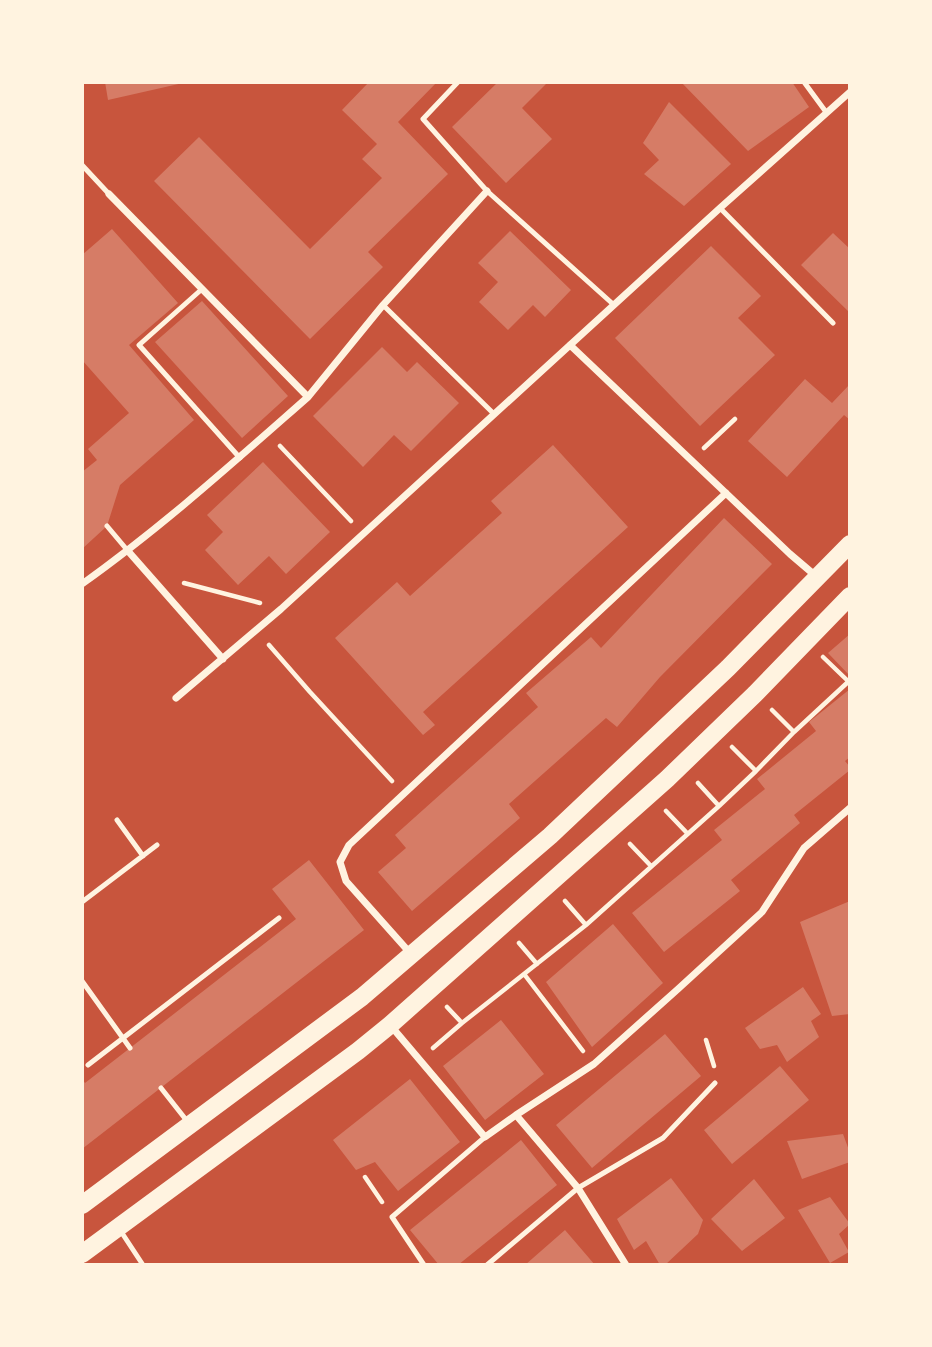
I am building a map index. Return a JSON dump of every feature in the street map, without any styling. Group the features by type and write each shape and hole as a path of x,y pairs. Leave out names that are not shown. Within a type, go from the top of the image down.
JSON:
{"main road":[{"path":"82,1205 362,997 550,836 737,659 850,544"},
{"path":"82,1254 390,1025 667,779 755,694 850,596"}],"street":[{"path":"176,698 257,631 850,92"},
{"path":"82,584 128,551 240,458 308,397 383,305 487,191"},
{"path":"109,194 308,397"},
{"path":"570,345 817,577"},
{"path":"411,955 346,881 340,862 349,845 726,493"},
{"path":"128,551 223,659"},
{"path":"390,1025 485,1138 594,1064 762,912 804,848 850,808"},
{"path":"516,1115 578,1188 626,1265"}],"lane":[{"path":"458,82 423,119 487,191 614,305"},
{"path":"804,82 826,112"},
{"path":"82,166 109,194"},
{"path":"720,208 833,323"},
{"path":"202,289 139,345 240,458"},
{"path":"383,305 494,414"},
{"path":"107,526 128,551"},
{"path":"117,820 143,856"},
{"path":"82,902 157,845"},
{"path":"88,1065 279,918"},
{"path":"82,981 130,1048"},
{"path":"487,1265 578,1188 663,1138 715,1083"},
{"path":"161,1088 190,1125"},
{"path":"424,1265 392,1217 485,1138"},
{"path":"118,1228 143,1265"}],"path":[{"path":"691,460 735,419"},
{"path":"267,433 363,534"},
{"path":"148,574 281,609"},
{"path":"257,631 404,794"},
{"path":"419,1060 586,925 719,806 849,682 818,652"},
{"path":"766,704 794,732"},
{"path":"727,742 756,771"},
{"path":"692,776 719,806"},
{"path":"662,806 687,833"},
{"path":"624,839 652,866"},
{"path":"561,896 586,925"},
{"path":"514,937 537,964"},
{"path":"524,974 594,1064"},
{"path":"442,1001 462,1023"},
{"path":"706,1040 714,1066 715,1083"},
{"path":"365,1177 392,1217"}],"building":[{"path":"105,82 183,82 183,83 108,100"},
{"path":"369,82 437,82 398,122 448,174 368,252 383,267 310,339 154,181 199,137 310,249 382,178 362,159 377,144 342,110"},
{"path":"498,82 548,82 522,108 552,139 506,183 452,127"},
{"path":"681,82 792,82 809,107 748,151"},
{"path":"669,102 731,164 684,206 644,174 659,160 643,143"},
{"path":"112,229 178,303 129,345 194,420 120,485 107,526 82,549 82,472 97,460 88,449 129,413 82,360 82,255"},
{"path":"510,231 571,290 545,317 533,305 508,330 479,302 498,282 478,263"},
{"path":"833,233 850,249 850,313 801,265"},
{"path":"711,246 761,296 738,318 775,355 700,426 615,338"},
{"path":"202,301 288,396 242,438 155,342"},
{"path":"382,347 407,372 417,362 459,403 411,451 394,435 363,467 313,416"},
{"path":"805,379 832,403 850,384 850,420 844,415 787,477 748,441"},
{"path":"553,445 628,527 423,712 435,725 423,735 335,638 397,582 410,596 502,513 491,501"},
{"path":"263,462 330,532 286,574 269,556 238,585 205,550 223,532 207,515"},
{"path":"724,518 772,564 660,677 617,727 606,718 509,804 520,818 412,911 378,872 406,848 395,835 538,707 526,693 591,637 601,648"},
{"path":"850,634 850,676 828,653"},
{"path":"850,689 850,757 845,761 850,770 794,815 800,823 731,880 740,891 664,952 632,913 722,840 714,830 765,789 757,779 816,731 809,722"},
{"path":"309,860 364,930 82,1149 82,1079 85,1083 296,919 272,889"},
{"path":"850,901 850,1014 832,1016 800,922"},
{"path":"613,924 663,983 592,1047 546,982"},
{"path":"803,987 821,1014 811,1021 819,1037 787,1062 777,1045 760,1049 745,1028"},
{"path":"501,1020 544,1074 485,1120 443,1066"},
{"path":"665,1034 701,1076 592,1168 556,1125"},
{"path":"780,1066 809,1100 732,1164 704,1130"},
{"path":"410,1079 460,1142 398,1191 375,1162 356,1170 333,1140"},
{"path":"843,1134 850,1153 850,1162 802,1179 787,1141"},
{"path":"521,1140 557,1185 458,1265 439,1265 410,1230"},
{"path":"671,1178 703,1220 698,1234 665,1265 660,1265 646,1241 634,1250 617,1219"},
{"path":"754,1179 785,1218 742,1251 711,1219"},
{"path":"830,1197 850,1224 839,1234 849,1252 830,1263 798,1210"},
{"path":"565,1230 595,1265 525,1265"}]}
